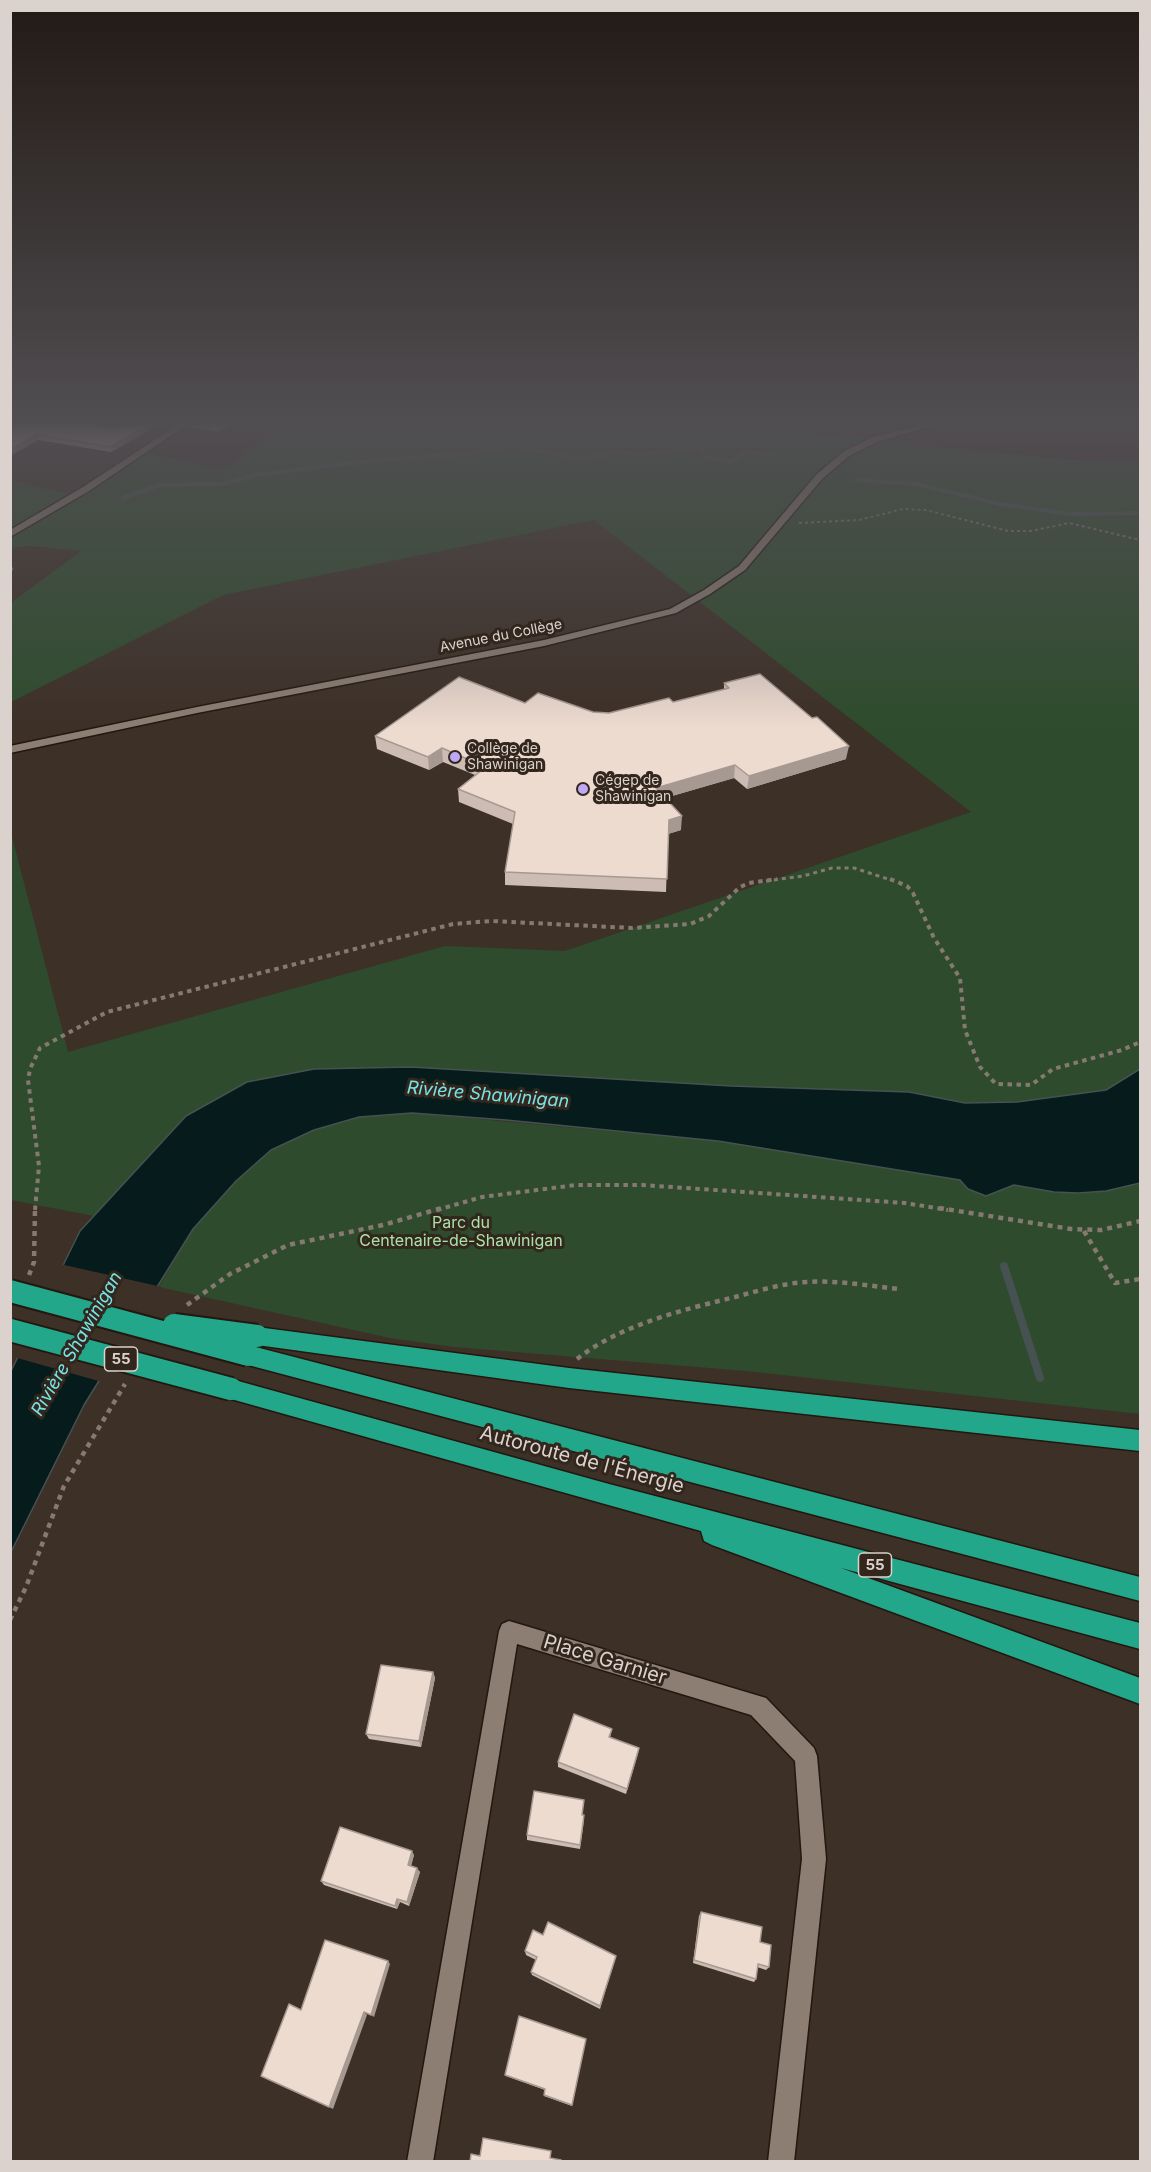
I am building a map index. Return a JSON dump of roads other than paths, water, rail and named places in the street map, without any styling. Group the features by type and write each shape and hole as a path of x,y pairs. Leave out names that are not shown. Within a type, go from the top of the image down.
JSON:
{"highway":[{"name":"Autoroute de l'Énergie","path":"18,1287 110,1317 253,1345 1140,1589"},
{"name":"Autoroute de l'Énergie","path":"10,1330 231,1389 609,1495 1140,1636"},
{"path":"253,1345 1140,1441"},
{"path":"609,1495 1140,1691"}],"street":[{"path":"10,534 25,525"},
{"name":"Avenue du Collège","path":"10,750 197,710 543,643 673,611 707,592 742,568 779,525"},
{"name":"Place Garnier","path":"420,2162 509,1631 758,1706 806,1756 814,1859 781,2162"}],"water":[{"name":"Rivière Shawinigan","path":"411,1067 731,1086 909,1092 965,1103 1017,1102 1106,1090 1140,1069 1140,1183 1106,1191 1078,1193 1054,1192 1014,1185 986,1196 968,1189 960,1180 718,1141 412,1113 359,1117 314,1130 271,1150 236,1181 193,1229 84,1405 11,1552 11,1371 80,1231 186,1116 247,1082 314,1069"}],"waterway":[{"path":"1004,1266 1040,1378"}],"place":[{"name":"Collège de Shawinigan","path":"455,757"},
{"name":"Cégep de Shawinigan","path":"583,789"}],"park label":[{"name":"Parc du Centenaire-de-Shawinigan","path":"461,1232"}]}
